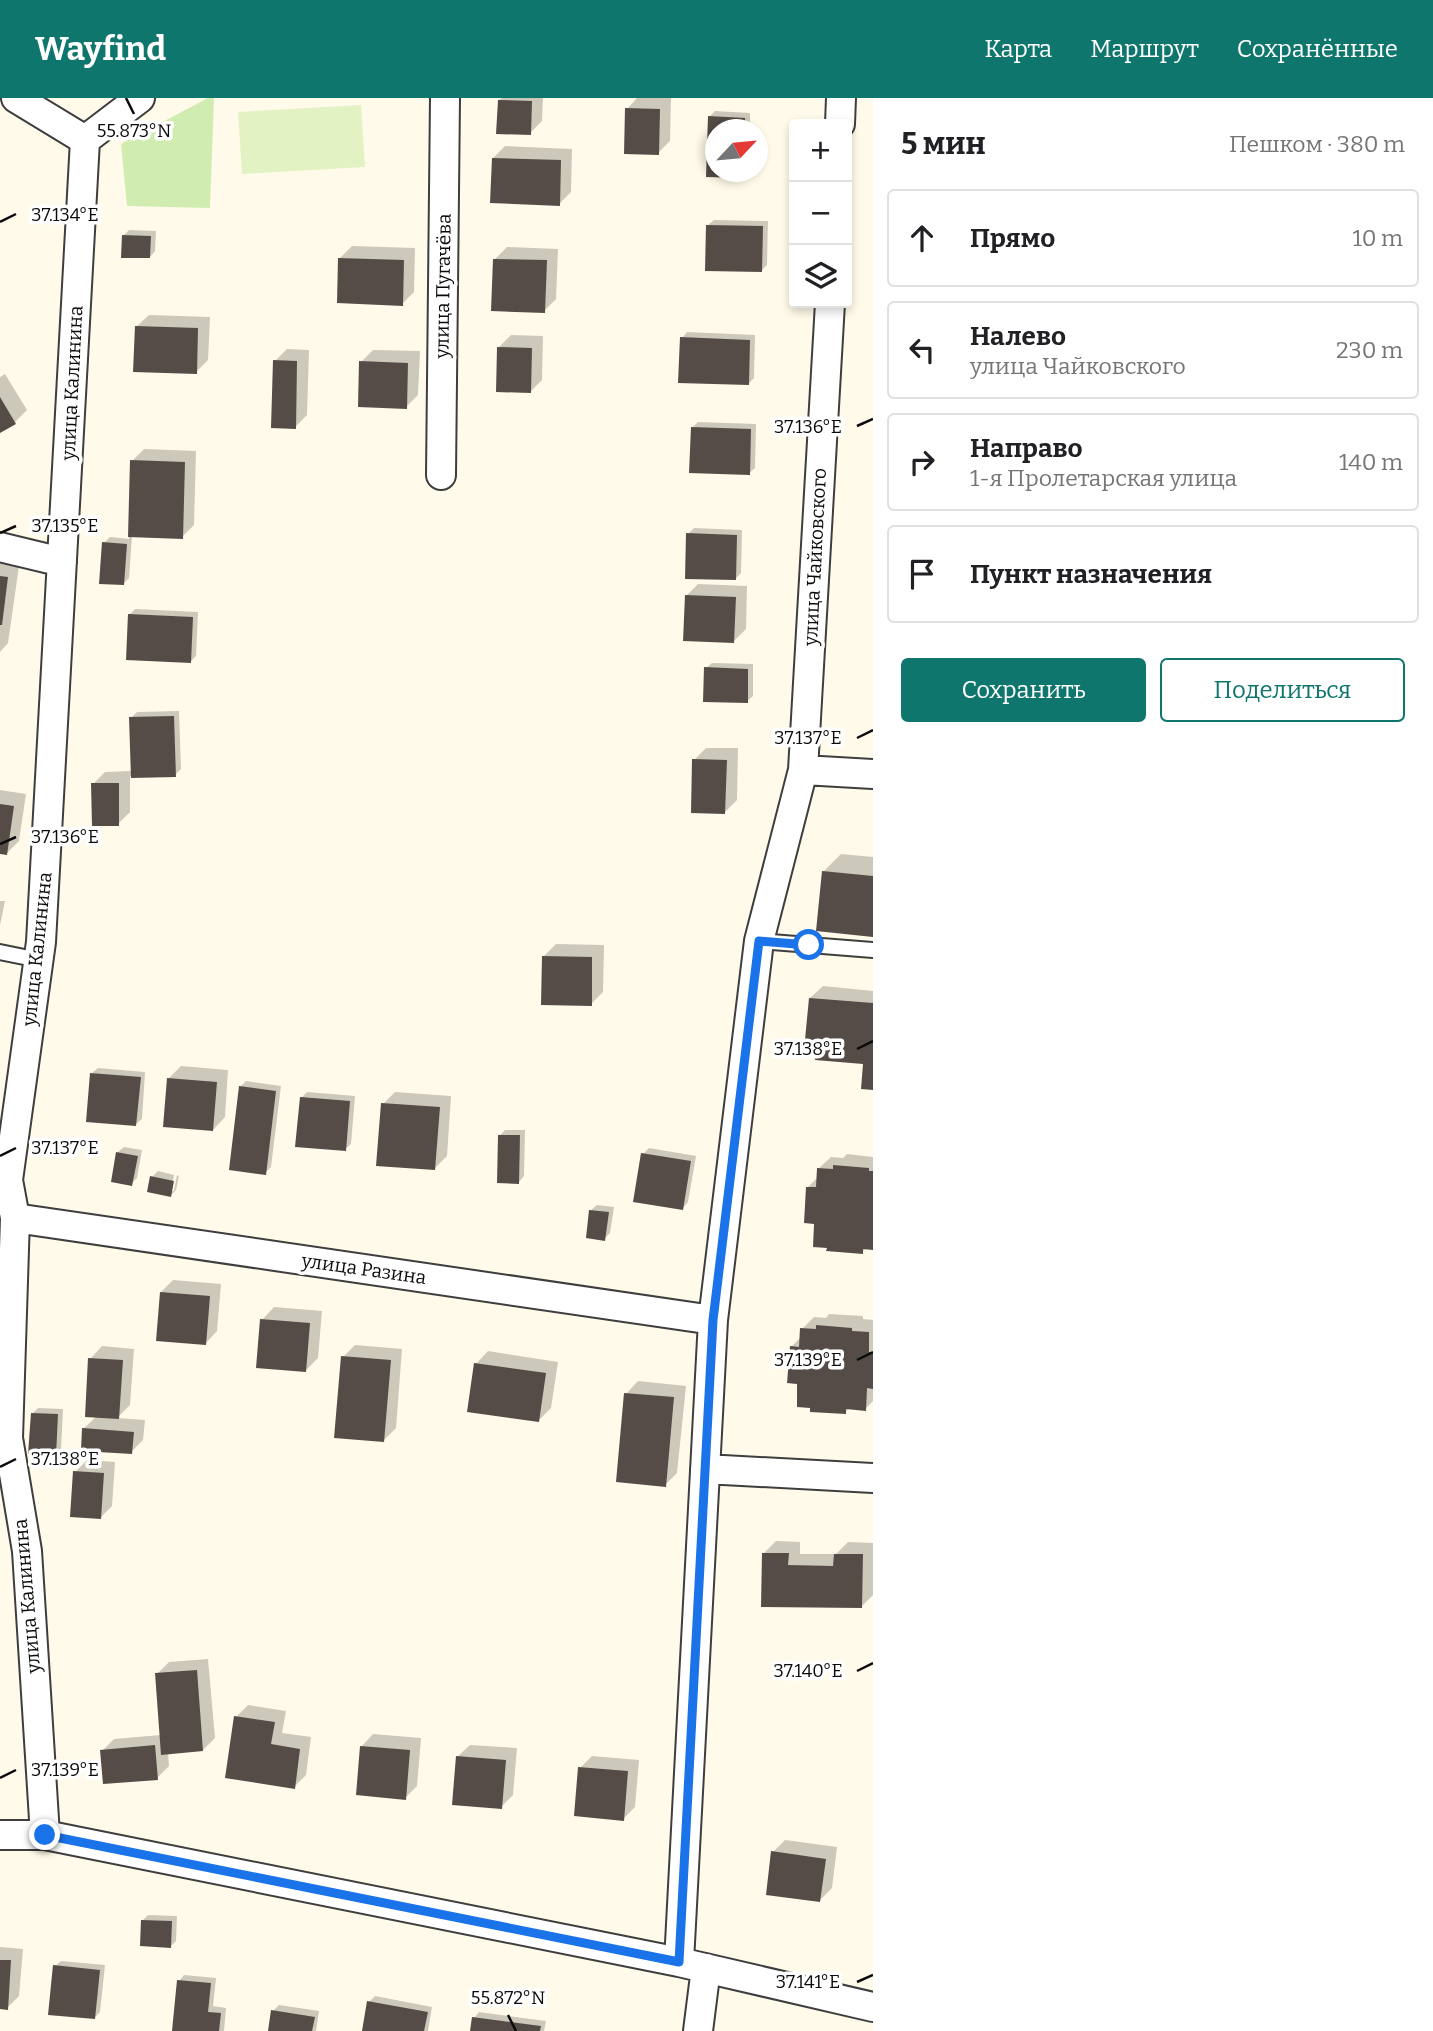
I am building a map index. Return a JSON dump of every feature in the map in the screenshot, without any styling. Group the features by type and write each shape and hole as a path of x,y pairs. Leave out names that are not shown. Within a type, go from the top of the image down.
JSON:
{"street":[{"path":"16,98 85,140 140,98"},
{"name":"улица Пугачёва","path":"441,475 445,98"},
{"path":"840,119 841,98"},
{"name":"улица Калинина","path":"45,1835 27,1551 8,1438 15,1218 8,1180 39,960 85,140"},
{"name":"улица Чайковского","path":"679,1962 713,1320 759,941 803,770 830,308"},
{"path":"0,547 62,562"},
{"path":"803,770 873,774"},
{"name":"улица Разина","path":"15,1218 713,1320"},
{"path":"705,1469 873,1478"},
{"path":"0,1835 45,1835 679,1962 873,2007"},
{"path":"698,2031 706,1968"}],"lane":[{"path":"759,941 873,950"},
{"path":"0,952 39,960"}],"green space":[{"path":"208,98 214,98 210,208 127,206 121,144"},
{"path":"361,105 365,167 242,174 238,112"}],"building":[{"path":"498,100 532,101 531,135 496,134"},
{"path":"625,108 660,109 659,155 624,154"},
{"path":"708,116 745,118 745,119 708,119"},
{"path":"492,158 561,160 560,206 490,203"},
{"path":"706,225 763,226 762,272 705,271"},
{"path":"122,235 151,236 150,258 121,258"},
{"path":"338,258 404,260 403,306 337,303"},
{"path":"493,259 547,260 545,313 491,311"},
{"path":"135,326 198,328 197,374 133,372"},
{"path":"680,337 750,340 749,385 678,383"},
{"path":"497,347 532,348 531,393 496,392"},
{"path":"273,360 297,361 296,429 271,428"},
{"path":"359,361 408,363 407,409 358,407"},
{"path":"0,397 16,424 0,433"},
{"path":"691,427 751,429 750,475 689,473"},
{"path":"130,460 185,462 183,539 128,537"},
{"path":"686,533 737,535 736,580 685,579"},
{"path":"102,542 127,544 124,585 99,584"},
{"path":"0,576 8,577 2,625 0,625"},
{"path":"685,595 736,597 734,643 683,641"},
{"path":"128,614 193,617 191,663 126,660"},
{"path":"704,667 748,669 748,703 703,702"},
{"path":"174,716 176,777 131,778 129,717"},
{"path":"692,759 727,760 725,814 691,813"},
{"path":"91,783 119,783 119,826 92,826"},
{"path":"0,804 14,806 7,855 0,854"},
{"path":"822,871 873,876 873,937 816,931"},
{"path":"542,956 592,957 592,1006 541,1005"},
{"path":"809,998 873,1003 873,1090 861,1089 863,1064 815,1060 816,1051 804,1050"},
{"path":"90,1073 141,1077 136,1126 86,1122"},
{"path":"167,1078 217,1082 213,1131 163,1127"},
{"path":"239,1086 276,1091 266,1175 229,1170"},
{"path":"300,1097 350,1101 346,1151 295,1147"},
{"path":"381,1103 440,1107 435,1170 376,1166"},
{"path":"498,1135 520,1135 519,1184 497,1183"},
{"path":"116,1152 138,1156 132,1186 111,1182"},
{"path":"641,1153 691,1161 683,1210 633,1202"},
{"path":"833,1165 869,1168 869,1171 873,1171 873,1250 863,1249 863,1254 826,1251 827,1248 813,1247 814,1224 804,1223 806,1187 816,1187 817,1168 833,1169"},
{"path":"150,1176 174,1181 171,1197 147,1192"},
{"path":"589,1210 609,1212 605,1241 586,1238"},
{"path":"160,1292 210,1296 206,1345 156,1341"},
{"path":"260,1319 310,1323 306,1372 256,1368"},
{"path":"816,1325 869,1332 869,1352 873,1352 873,1389 867,1388 866,1411 846,1409 846,1414 810,1412 810,1408 797,1407 797,1384 787,1383 790,1346 799,1347 800,1328 816,1329"},
{"path":"341,1356 391,1360 384,1442 334,1438"},
{"path":"88,1358 123,1360 119,1419 85,1417"},
{"path":"474,1363 546,1373 539,1422 467,1412"},
{"path":"624,1393 674,1397 666,1487 616,1482"},
{"path":"31,1413 58,1414 56,1456 28,1454"},
{"path":"82,1428 134,1432 132,1454 81,1451"},
{"path":"73,1471 104,1473 101,1519 70,1517"},
{"path":"762,1553 789,1553 788,1565 833,1566 834,1554 863,1554 862,1608 761,1607"},
{"path":"197,1670 203,1751 161,1755 155,1673"},
{"path":"234,1716 275,1722 271,1744 300,1749 295,1789 225,1778"},
{"path":"155,1745 158,1780 103,1784 100,1750"},
{"path":"360,1746 410,1750 406,1800 356,1795"},
{"path":"456,1756 506,1760 502,1809 452,1805"},
{"path":"578,1767 628,1771 624,1821 574,1816"},
{"path":"771,1851 826,1859 820,1902 766,1895"},
{"path":"141,1920 172,1921 171,1948 140,1946"},
{"path":"0,1960 11,1960 8,2010 0,2009"},
{"path":"53,1965 100,1970 95,2019 48,2015"},
{"path":"177,1980 211,1983 208,2012 221,2013 219,2031 172,2031"},
{"path":"367,2001 428,2012 424,2031 362,2031"},
{"path":"271,2010 315,2017 312,2031 268,2031"},
{"path":"472,2017 541,2026 540,2031 470,2031"}],"route":[{"path":"45,1835 679,1962 713,1320 759,941 809,945"}]}
